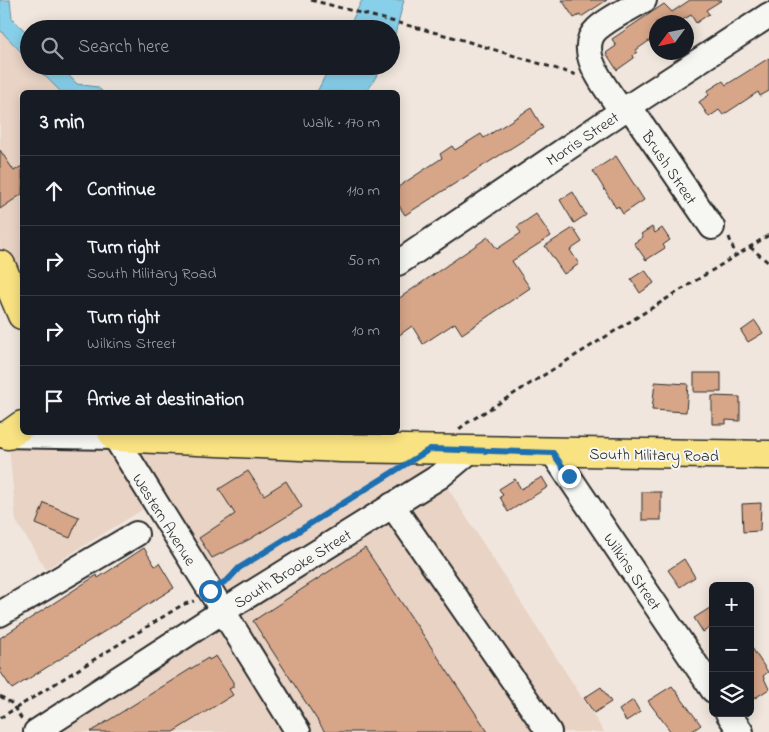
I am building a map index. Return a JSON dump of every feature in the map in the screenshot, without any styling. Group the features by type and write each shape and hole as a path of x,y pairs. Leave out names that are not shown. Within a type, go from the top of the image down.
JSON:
{"main road":[{"path":"0,264 20,295"},
{"path":"0,264 20,310"},
{"name":"South Military Road","path":"113,435 464,441 553,453 769,455"}],"street":[{"name":"Brush Street","path":"644,0 597,29 590,44 590,60 594,70 626,109 711,228"},
{"name":"Morris Street","path":"400,261 769,15"},
{"name":"Western Avenue","path":"113,435 298,732"},
{"name":"South Brooke Street","path":"31,728 440,476 464,441"},
{"name":"Wilkins Street","path":"553,453 709,684"},
{"path":"392,505 549,732"},
{"path":"0,614 136,534"},
{"path":"731,717 741,732"}],"path":[{"path":"311,0 389,20"},
{"path":"400,23 580,76"},
{"path":"464,441 466,423 769,235"},
{"path":"750,247 769,263"},
{"path":"0,718 182,605 192,602 210,591 229,579 239,568 398,469"},
{"path":"0,696 11,703 31,728"}],"shaded area":[{"path":"0,30 20,51 20,75 44,75 59,90 20,90 20,296 0,279"},
{"path":"8,435 470,451 440,476 604,732 36,732 223,611 155,502 46,569 16,521"}],"water":[{"path":"0,0 10,0 12,18 20,26 20,51 0,30"},
{"path":"362,0 404,0 399,20 352,20"},
{"path":"44,75 68,75 77,84 97,87 101,90 59,90"},
{"path":"326,75 377,75 368,90 318,90"}],"building":[{"path":"562,0 607,0 581,17 580,15 574,18"},
{"path":"690,0 722,0 706,10 709,14 696,23 694,15 649,15 649,41 636,50 637,52 633,55 634,58 617,70 606,53 616,46 612,39 664,4 672,12"},
{"path":"769,58 769,91 760,96 758,92 723,115 719,110 709,117 699,102 709,95 707,91 723,81 726,85"},
{"path":"531,108 543,128 405,215 400,207 400,186 442,158 440,154 452,146 455,150 481,134 484,138"},
{"path":"0,150 14,171 20,167 20,195 0,209"},
{"path":"616,156 644,200 623,214 618,206 616,208 593,171"},
{"path":"573,192 586,215 574,223 560,200"},
{"path":"536,214 551,236 512,261 530,288 462,334 455,323 423,344 412,326 400,335 400,298 488,237 497,249 521,233 517,227"},
{"path":"652,227 655,233 662,228 670,240 663,245 665,248 646,260 634,243 643,237 641,234"},
{"path":"573,228 582,242 570,250 579,264 564,274 545,246"},
{"path":"645,270 654,283 640,293 631,279"},
{"path":"755,321 763,333 748,342 741,331"},
{"path":"694,373 721,373 721,392 694,392"},
{"path":"655,382 688,384 686,412 652,410"},
{"path":"712,396 740,397 740,421 726,420 726,424 712,424"},
{"path":"248,471 264,495 286,481 302,507 250,539 212,558 199,538 235,514 219,489"},
{"path":"542,477 548,487 508,512 500,497 503,495 499,489 515,479 521,489"},
{"path":"642,492 661,492 661,520 642,520"},
{"path":"44,503 79,517 70,538 36,524"},
{"path":"761,503 760,531 743,532 742,504"},
{"path":"144,548 155,566 159,563 174,588 12,689 0,671 0,638 97,575 98,578"},
{"path":"365,548 488,732 325,732 253,621"},
{"path":"684,559 695,577 680,587 668,570"},
{"path":"709,609 709,628 703,632 694,618"},
{"path":"754,651 768,672 763,676 769,689 755,698"},
{"path":"216,656 233,682 233,687 229,689 233,695 173,732 90,732 208,658 209,660"},
{"path":"672,686 701,725 691,732 671,732 648,701"},
{"path":"601,687 611,702 594,713 584,698"},
{"path":"633,700 640,712 626,721 619,710"}],"route":[{"path":"210,591 229,579 239,568 430,449 553,453 569,476"}]}
